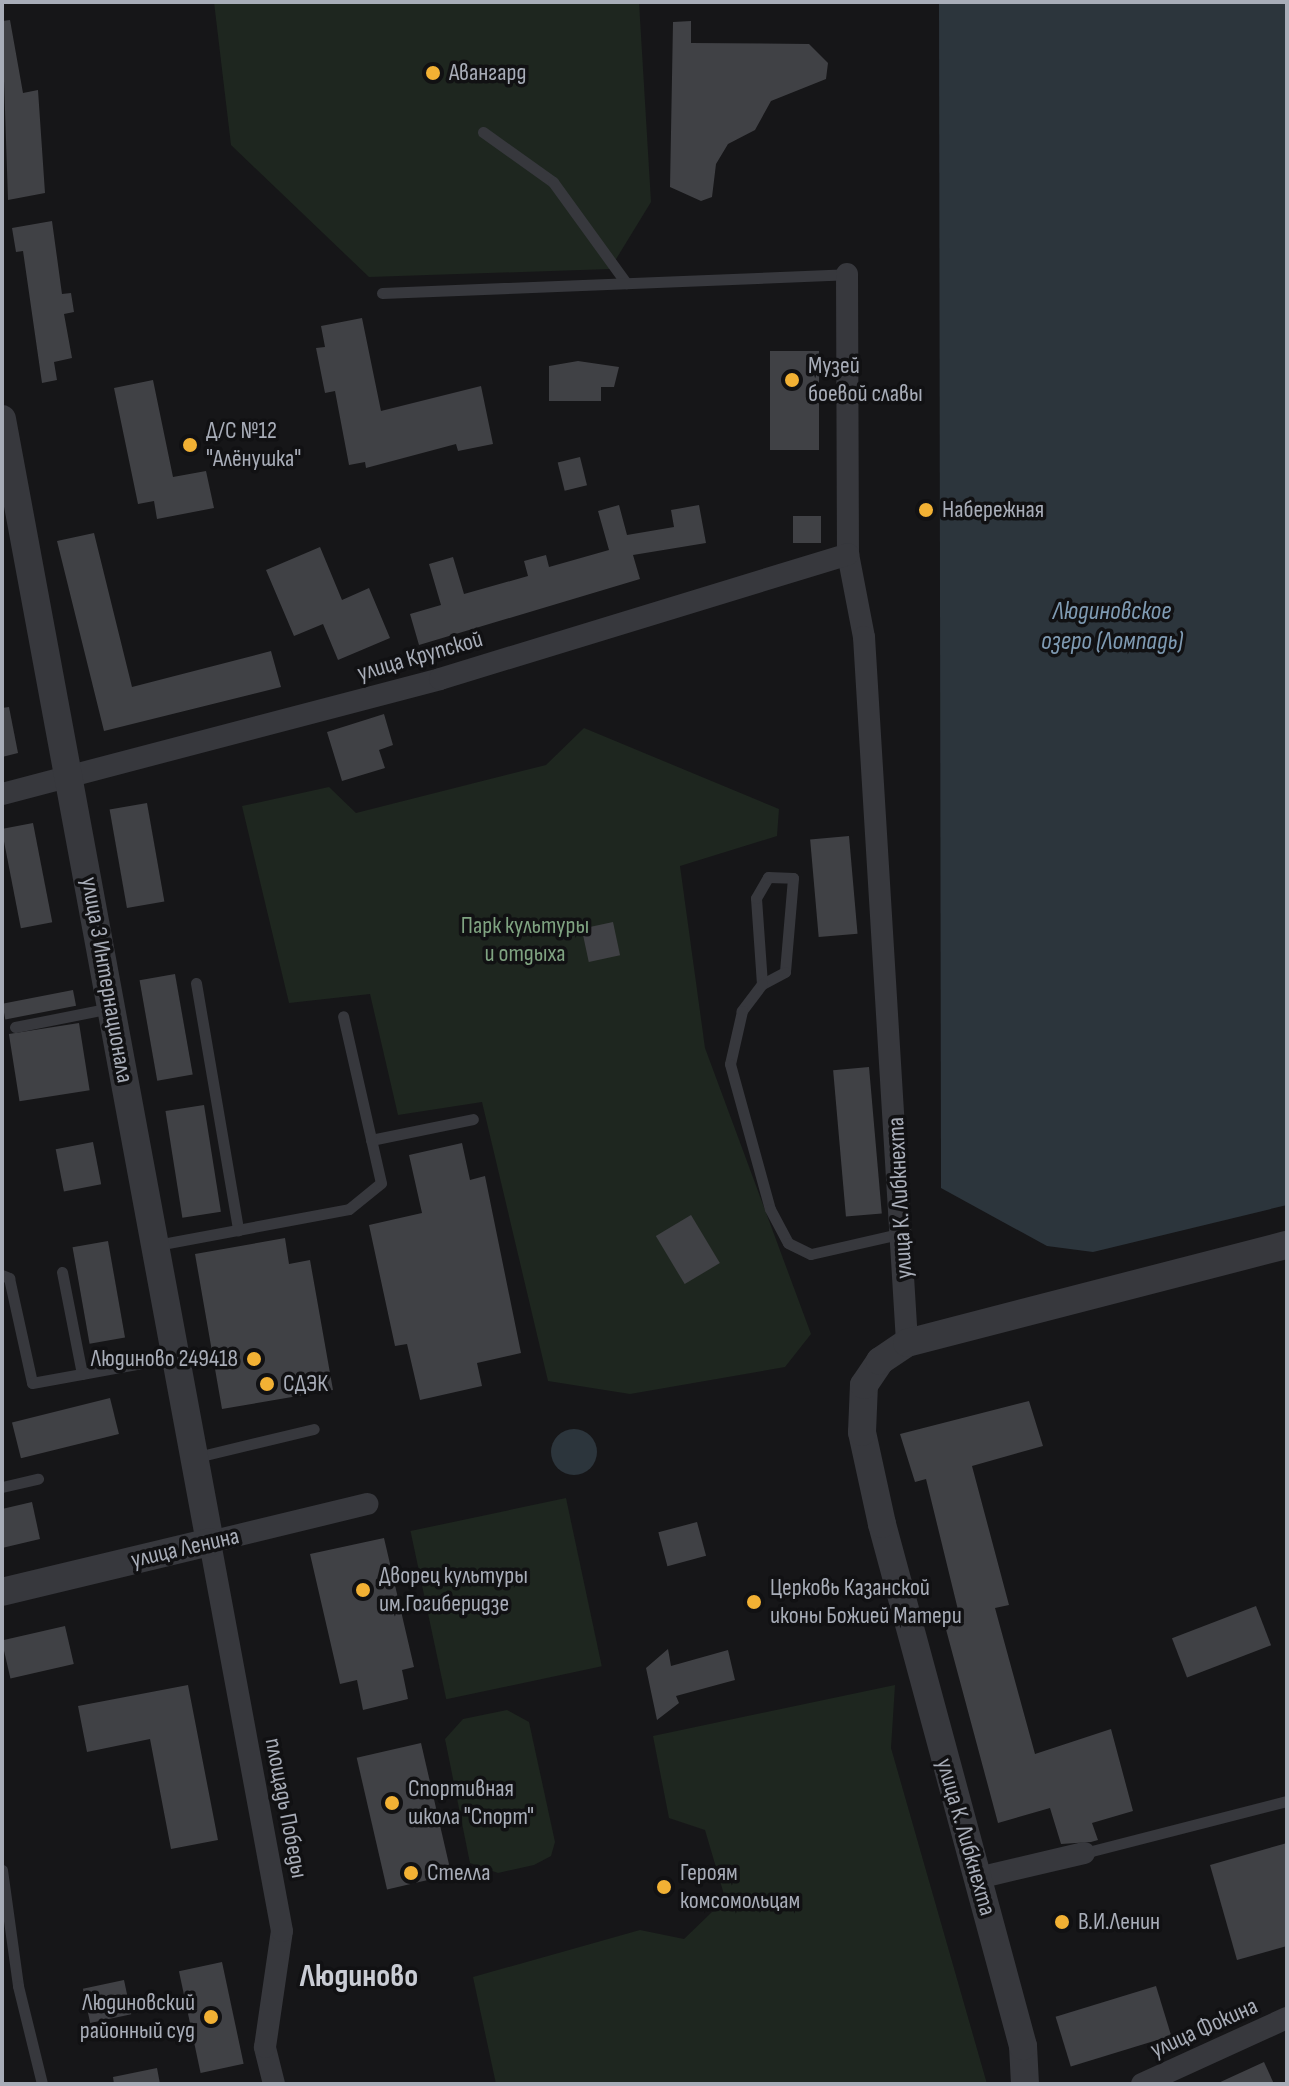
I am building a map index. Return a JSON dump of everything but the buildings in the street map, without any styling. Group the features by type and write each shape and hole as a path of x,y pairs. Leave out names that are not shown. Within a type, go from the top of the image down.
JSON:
{"street":[{"name":"улица К. Либкнехта","path":"847,274 848,554 864,637 903,1233 907,1343 880,1361 864,1385 862,1432 1023,2046 1025,2084"},
{"name":"улица 3 Интернационала","path":"2,419 8,480 72,778 111,1008 210,1542"},
{"name":"улица Крупской","path":"2,794 440,679 848,554"},
{"path":"907,1343 1287,1245"},
{"name":"улица Ленина","path":"2,1592 367,1504"},
{"name":"площадь Победы","path":"210,1542 282,1931 265,2047 274,2084"},
{"path":"978,1878 1084,1853"},
{"name":"улица Фокина","path":"1142,2084 1287,2018"}],"lane":[{"path":"483,132 553,182 626,283"},
{"path":"382,293 847,274"},
{"path":"762,984 756,898 768,877 793,878 785,972 762,984 742,1011 730,1064 770,1209 788,1243 811,1254 903,1233"},
{"path":"196,983 238,1230"},
{"path":"15,1027 111,1008"},
{"path":"156,1245 349,1209 381,1183 343,1016"},
{"path":"371,1140 473,1119"},
{"path":"62,1272 82,1374"},
{"path":"2,1275 9,1278 32,1383 176,1357"},
{"path":"196,1458 314,1429"},
{"path":"2,1487 38,1479"},
{"path":"1084,1853 1287,1801"},
{"path":"2,1870 18,1986 42,2084"}],"green space":[{"name":"Авангард","path":"214,2 639,2 651,202 610,269 369,277 231,145"},
{"name":"Парк культуры и отдыха","path":"584,728 779,809 777,836 680,866 705,1048 811,1334 785,1367 630,1394 548,1381 482,1102 398,1115 370,994 289,1003 242,806 329,787 356,813 546,765"},
{"path":"566,1498 602,1666 446,1699 410,1531"},
{"path":"895,1685 891,1748 987,2084 496,2084 473,1977 640,1930 684,1939 712,1912 728,1908 705,1830 669,1818 653,1736"},
{"path":"507,1710 529,1722 555,1842 551,1856 534,1865 498,1873 470,1863 445,1739 463,1719"}],"water":[{"name":"Людиновское озеро (Ломпадь)","path":"939,2 1287,2 1287,1205 1093,1252 1047,1246 941,1188"},
{"path":"574,1429 590,1436 597,1452 590,1468 574,1475 558,1468 551,1452 558,1436"}],"place":[{"name":"Авангард","path":"433,73"},
{"name":"Музей боевой славы","path":"792,380"},
{"name":"Д/С №12 \"Алёнушка\"","path":"190,445"},
{"name":"Набережная","path":"926,510"},
{"name":"Людиново 249418","path":"254,1359"},
{"name":"СДЭК","path":"267,1384"},
{"name":"Дворец культуры им.Гогиберидзе","path":"363,1590"},
{"name":"Церковь Казанской иконы Божией Матери","path":"754,1602"},
{"name":"Спортивная школа \"Спорт\"","path":"392,1803"},
{"name":"Стелла","path":"411,1873"},
{"name":"Героям комсомольцам","path":"664,1887"},
{"name":"В.И.Ленин","path":"1062,1922"},
{"name":"Людиновский районный суд","path":"211,2017"}],"district":[{"name":"Людиново","path":"359,1977"}]}
